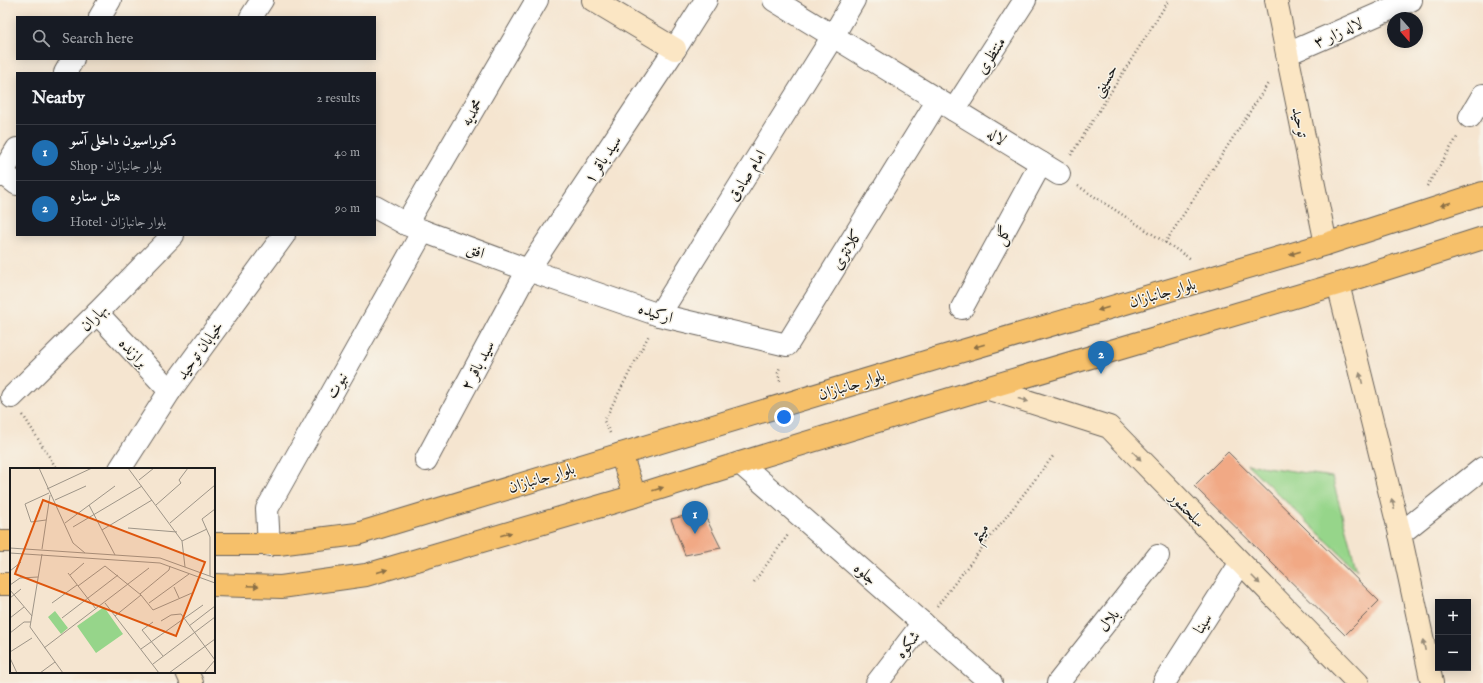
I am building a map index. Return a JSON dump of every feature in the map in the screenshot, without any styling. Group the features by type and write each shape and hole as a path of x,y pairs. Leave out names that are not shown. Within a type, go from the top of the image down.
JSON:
{"main road":[{"name":"بلوار جانبازان","path":"215,544 269,544 357,534 785,404 1326,244 1483,193"},
{"path":"215,585 281,587 366,575 635,496 740,462 1338,284 1483,238"},
{"path":"621,454 635,496"}],"street":[{"path":"101,16 110,0"},
{"path":"252,16 262,0"},
{"name":"محمدیه","path":"415,227 537,0"},
{"path":"593,0 675,49"},
{"name":"سید باقر ۱","path":"528,270 706,0"},
{"name":"لاله","path":"774,0 1050,168"},
{"name":"امام صادق","path":"659,315 854,0"},
{"name":"منتظری","path":"946,105 1025,0"},
{"name":"توحید","path":"1276,0 1326,244"},
{"name":"لاله زار ۳","path":"1287,54 1410,0"},
{"path":"66,72 72,60"},
{"path":"1470,117 1483,95"},
{"name":"کلانتری","path":"787,345 946,105"},
{"path":"5,176 16,151"},
{"name":"گل","path":"962,308 1050,168"},
{"name":"افق","path":"376,208 415,227 528,270"},
{"name":"نبوت","path":"269,544 266,509 415,227"},
{"name":"بهاران","path":"12,397 172,236"},
{"name":"خیابان توحید","path":"121,468 170,391 283,236"},
{"name":"ارکیده","path":"528,270 659,315 787,345"},
{"name":"سید باقر ۲","path":"426,460 528,270"},
{"path":"1338,284 1400,534 1432,683"},
{"name":"برازنده","path":"97,313 170,391"},
{"name":"سلحشور","path":"986,388 1109,427 1240,564 1358,683"},
{"name":"جلوه","path":"740,462 991,683"},
{"path":"1400,534 1483,468"},
{"name":"بلال","path":"1058,683 1158,556"},
{"name":"سینا","path":"1164,683 1240,564"},
{"name":"شکوه","path":"877,683 923,623"},
{"path":"187,673 192,683"}],"path":[{"name":"حسینی","path":"1050,168 1169,0"},
{"path":"1165,242 1287,54"},
{"path":"1409,216 1470,117"},
{"path":"1050,168 1217,276"},
{"path":"621,454 604,421 659,315"},
{"path":"785,404 778,373 787,345"},
{"path":"12,397 56,468"},
{"name":"میثم","path":"923,623 1054,455"},
{"path":"754,582 801,516"}],"green space":[{"path":"1247,464 1332,477 1357,570"}],"building":[{"path":"1228,452 1379,601 1345,635 1194,486"},
{"path":"703,512 721,548 685,555 671,519"}],"place":[{"name":"هتل ستاره","path":"1101,374"},
{"name":"دکوراسیون داخلی آسو","path":"695,534"}]}
